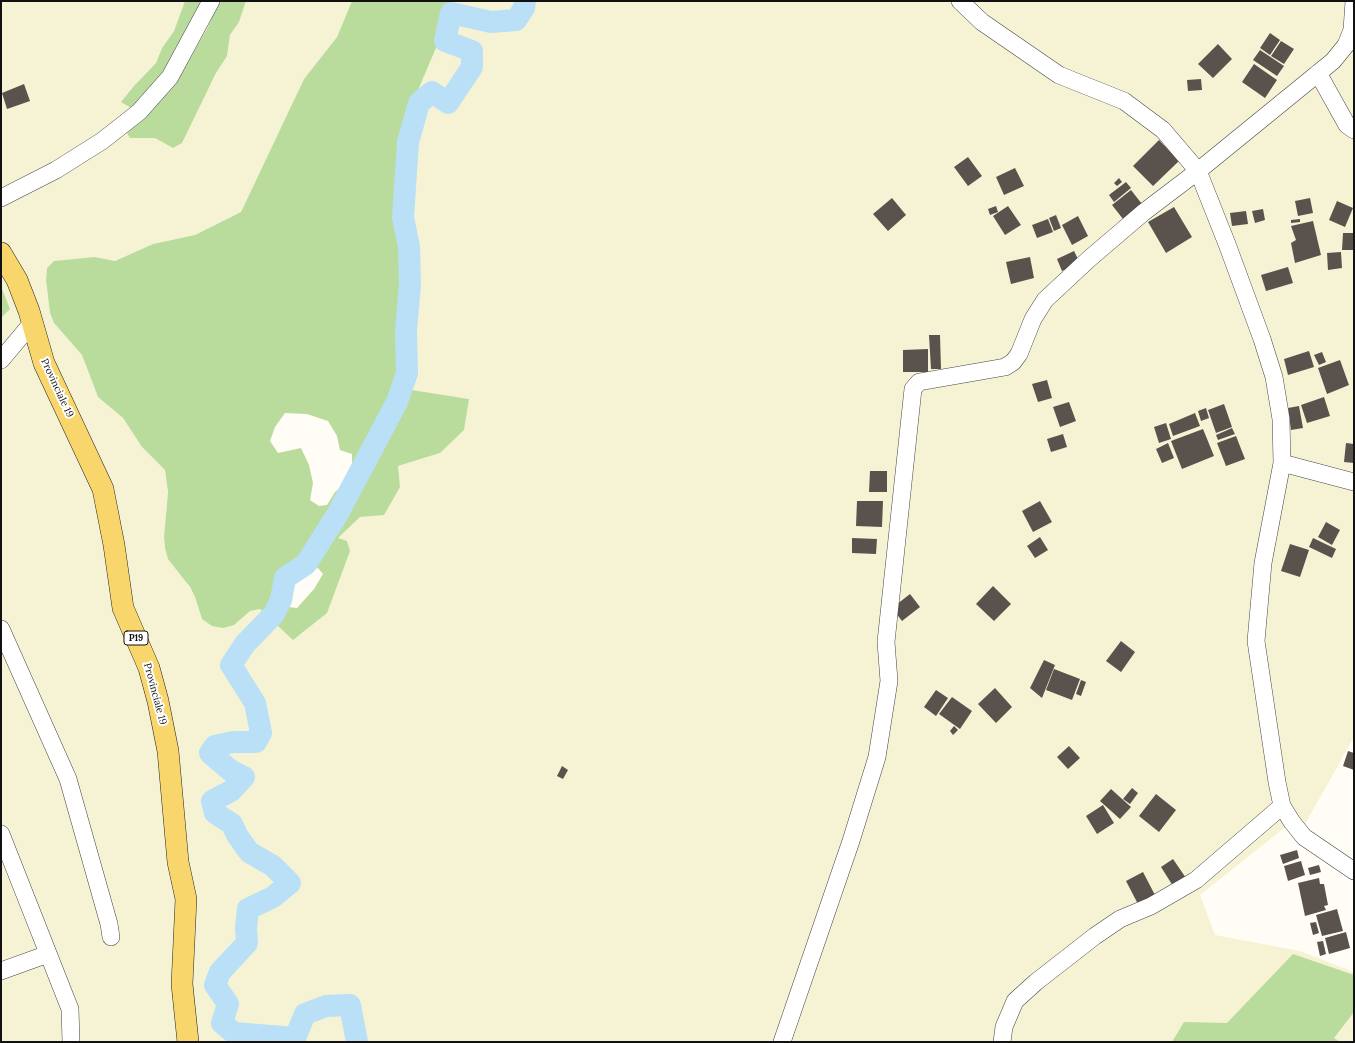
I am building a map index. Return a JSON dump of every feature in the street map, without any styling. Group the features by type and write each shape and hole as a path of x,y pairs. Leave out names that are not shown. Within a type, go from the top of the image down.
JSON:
{"main road":[{"name":"Provinciale 19","path":"1,253 17,280 44,363 103,489 124,608 149,668 158,701 168,751 178,862 186,899 182,984 188,1042"}],"street":[{"path":"1,198 102,141 139,112 170,77 210,1"},
{"path":"960,1 982,22 1059,74 1124,101 1163,130 1198,171 1236,266 1262,339 1274,377 1281,420 1282,463 1263,563 1256,641 1277,782 1282,806 1304,837 1354,871"},
{"path":"782,1042 851,841 877,757 889,682 886,642 912,389 919,382 1005,367 1013,362 1019,354 1033,319 1045,300 1126,228 1318,73 1350,45 1354,1"},
{"path":"1318,73 1347,126 1354,130"},
{"path":"1,360 32,323"},
{"path":"1282,463 1354,482"},
{"path":"1,629 68,779 110,924 111,937"},
{"path":"1002,1042 1004,1027 1015,1001 1036,982 1095,936 1120,919 1151,906 1196,880 1282,806"},
{"path":"1,834 70,1009 72,1042"},
{"path":"1,971 48,954"}],"shaded area":[{"path":"1,1 185,1 174,31 162,48 156,63 134,86 219,1 208,27 176,83 130,138 156,138 173,148 227,56 230,35 239,22 246,1 352,1 337,37 304,79 241,212 195,235 153,244 115,261 95,257 47,268 46,280 50,313 54,323 82,355 98,397 123,418 142,447 165,470 168,492 164,537 165,548 195,597 202,619 234,625 250,611 260,609 303,634 337,539 360,517 400,487 398,466 440,453 469,399 412,390 400,375 403,332 398,166 413,102 439,41 452,1 1354,1 1354,737 1304,826 1288,825 1200,895 1215,935 1300,951 1354,972 1354,1042 1,1042 1,318 10,309 1,286"}],"green space":[{"path":"185,1 206,1 168,72 141,103 131,108 121,102 156,63 162,48 174,31"},
{"path":"219,1 246,1 239,22 230,35 227,56 215,75 182,143 173,148 155,138 130,138 127,133 150,112 176,83 208,27"},
{"path":"352,1 452,1 439,41 413,102 398,166 399,216 404,268 400,375 412,390 469,399 464,430 440,453 398,466 400,487 384,515 360,517 338,538 347,541 350,551 327,613 293,640 260,609 250,611 234,625 223,628 212,626 202,619 190,587 168,559 165,548 164,537 168,492 165,470 142,447 123,418 98,397 82,355 54,323 50,313 46,280 47,268 54,261 95,257 115,261 153,244 195,235 241,212 304,79 337,37","holes":["285,413 307,414 328,421 337,436 340,450 352,454 352,465 349,480 335,492 327,505 319,506 310,500 313,483 309,465 301,448 278,453 270,441 275,427","318,568 323,574 314,589 297,608 288,607 291,585 309,571"]},
{"path":"1,286 10,309 1,318"},
{"path":"1293,954 1354,975 1354,1012 1334,1038 1340,1042 1172,1042 1184,1022 1227,1023"}],"building":[{"path":"1270,33 1280,40 1270,55 1260,48"},
{"path":"1281,41 1294,49 1284,64 1271,56"},
{"path":"1218,44 1232,59 1213,78 1198,64"},
{"path":"1260,50 1284,66 1277,76 1253,60"},
{"path":"1254,64 1277,80 1265,98 1242,82"},
{"path":"1201,79 1202,90 1188,91 1187,80"},
{"path":"24,84 30,101 7,109 2,93"},
{"path":"1159,140 1179,161 1153,186 1133,166"},
{"path":"968,157 982,176 968,186 954,167"},
{"path":"1015,168 1024,186 1004,195 996,177"},
{"path":"1119,178 1122,182 1117,186 1114,183"},
{"path":"1126,182 1131,188 1114,202 1109,195"},
{"path":"1131,190 1142,204 1123,219 1112,205"},
{"path":"892,198 906,215 888,231 873,214"},
{"path":"1310,198 1313,213 1298,216 1295,201"},
{"path":"1337,201 1353,208 1345,227 1329,220"},
{"path":"996,206 998,212 990,215 988,209"},
{"path":"1008,206 1021,225 1005,235 993,216"},
{"path":"1174,207 1192,237 1166,253 1148,222"},
{"path":"1263,209 1265,220 1255,223 1252,211"},
{"path":"1246,211 1248,224 1232,226 1230,213"},
{"path":"1056,215 1061,228 1054,231 1049,218"},
{"path":"1078,216 1088,236 1072,245 1062,225"},
{"path":"1048,219 1053,232 1037,238 1032,225"},
{"path":"1300,219 1300,222 1291,223 1291,220"},
{"path":"1313,221 1321,255 1295,263 1291,243 1296,240 1291,226"},
{"path":"1343,233 1354,233 1354,250 1342,250"},
{"path":"1074,251 1080,263 1062,271 1057,259"},
{"path":"1341,252 1342,268 1328,270 1327,253"},
{"path":"1030,257 1034,278 1011,284 1006,262"},
{"path":"1288,267 1293,283 1266,291 1261,275"},
{"path":"929,335 940,335 941,369 931,369"},
{"path":"928,349 928,372 903,372 903,350"},
{"path":"1309,351 1314,367 1288,375 1284,359"},
{"path":"1322,352 1326,362 1319,365 1314,355"},
{"path":"1340,360 1349,385 1327,394 1318,368"},
{"path":"1047,380 1052,398 1038,402 1032,384"},
{"path":"1324,397 1330,416 1307,423 1301,405"},
{"path":"1069,402 1076,421 1060,427 1053,407"},
{"path":"1224,404 1232,427 1216,433 1208,410"},
{"path":"1299,406 1303,428 1291,430 1288,408"},
{"path":"1206,408 1209,418 1201,421 1198,411"},
{"path":"1195,413 1200,426 1173,436 1169,424"},
{"path":"1166,423 1171,439 1159,443 1154,427"},
{"path":"1232,428 1235,434 1218,440 1216,435"},
{"path":"1203,429 1214,456 1182,469 1171,441"},
{"path":"1063,434 1067,447 1051,452 1047,439"},
{"path":"1236,436 1245,459 1226,466 1217,443"},
{"path":"1168,443 1174,458 1162,463 1156,449"},
{"path":"1346,443 1354,444 1354,463 1344,462"},
{"path":"870,471 887,471 887,492 869,492"},
{"path":"857,501 883,501 882,527 856,526"},
{"path":"1040,501 1052,522 1033,532 1022,511"},
{"path":"1326,522 1340,530 1332,545 1318,537"},
{"path":"1040,537 1048,550 1035,558 1027,546"},
{"path":"852,538 877,539 876,554 852,553"},
{"path":"1313,538 1336,549 1332,558 1309,547"},
{"path":"1290,544 1309,550 1300,577 1281,571"},
{"path":"993,586 1011,604 994,621 976,604"},
{"path":"910,594 920,607 902,621 892,608"},
{"path":"1121,641 1135,652 1121,672 1106,661"},
{"path":"1044,660 1055,665 1042,698 1030,688"},
{"path":"1054,669 1080,679 1072,700 1046,690"},
{"path":"1081,680 1086,682 1081,696 1076,694"},
{"path":"995,688 1012,707 996,723 978,704"},
{"path":"936,690 948,698 936,716 924,707"},
{"path":"952,697 972,711 960,729 939,714"},
{"path":"954,726 958,730 953,735 950,731"},
{"path":"1069,746 1080,758 1068,769 1057,757"},
{"path":"1348,751 1354,753 1354,770 1343,766"},
{"path":"562,766 568,770 563,779 557,776"},
{"path":"1132,788 1138,793 1130,804 1123,799"},
{"path":"1111,789 1131,807 1120,819 1100,801"},
{"path":"1156,794 1176,810 1159,832 1139,816"},
{"path":"1103,805 1114,823 1097,834 1086,816"},
{"path":"1297,850 1299,858 1283,864 1280,855"},
{"path":"1173,859 1186,878 1173,886 1161,867"},
{"path":"1301,861 1305,875 1288,881 1284,866"},
{"path":"1319,865 1321,872 1310,875 1308,868"},
{"path":"1143,872 1156,897 1139,906 1126,881"},
{"path":"1319,878 1320,884 1324,884 1328,905 1324,906 1326,910 1305,916 1298,883"},
{"path":"1337,909 1343,931 1322,936 1316,915"},
{"path":"1316,922 1319,933 1313,935 1310,923"},
{"path":"1346,932 1350,948 1329,954 1325,938"},
{"path":"1323,941 1326,954 1320,956 1317,942"}],"waterway":[{"path":"357,1042 350,1005 326,1006 305,1014 295,1038 234,1033 222,1023 228,1004 215,985 220,972 247,943 246,928 248,909 273,897 290,883 273,866 249,852 237,835 232,824 215,813 212,801 231,791 244,777 230,770 210,753 215,746 233,742 256,742 261,733 255,703 231,665 245,644 274,614 281,600 285,578 306,564 337,515 397,402 407,373 406,330 410,284 409,247 403,217 408,142 419,103 432,92 448,103 472,67 472,51 445,41 451,13 491,22 516,20 524,8 525,1"}]}
